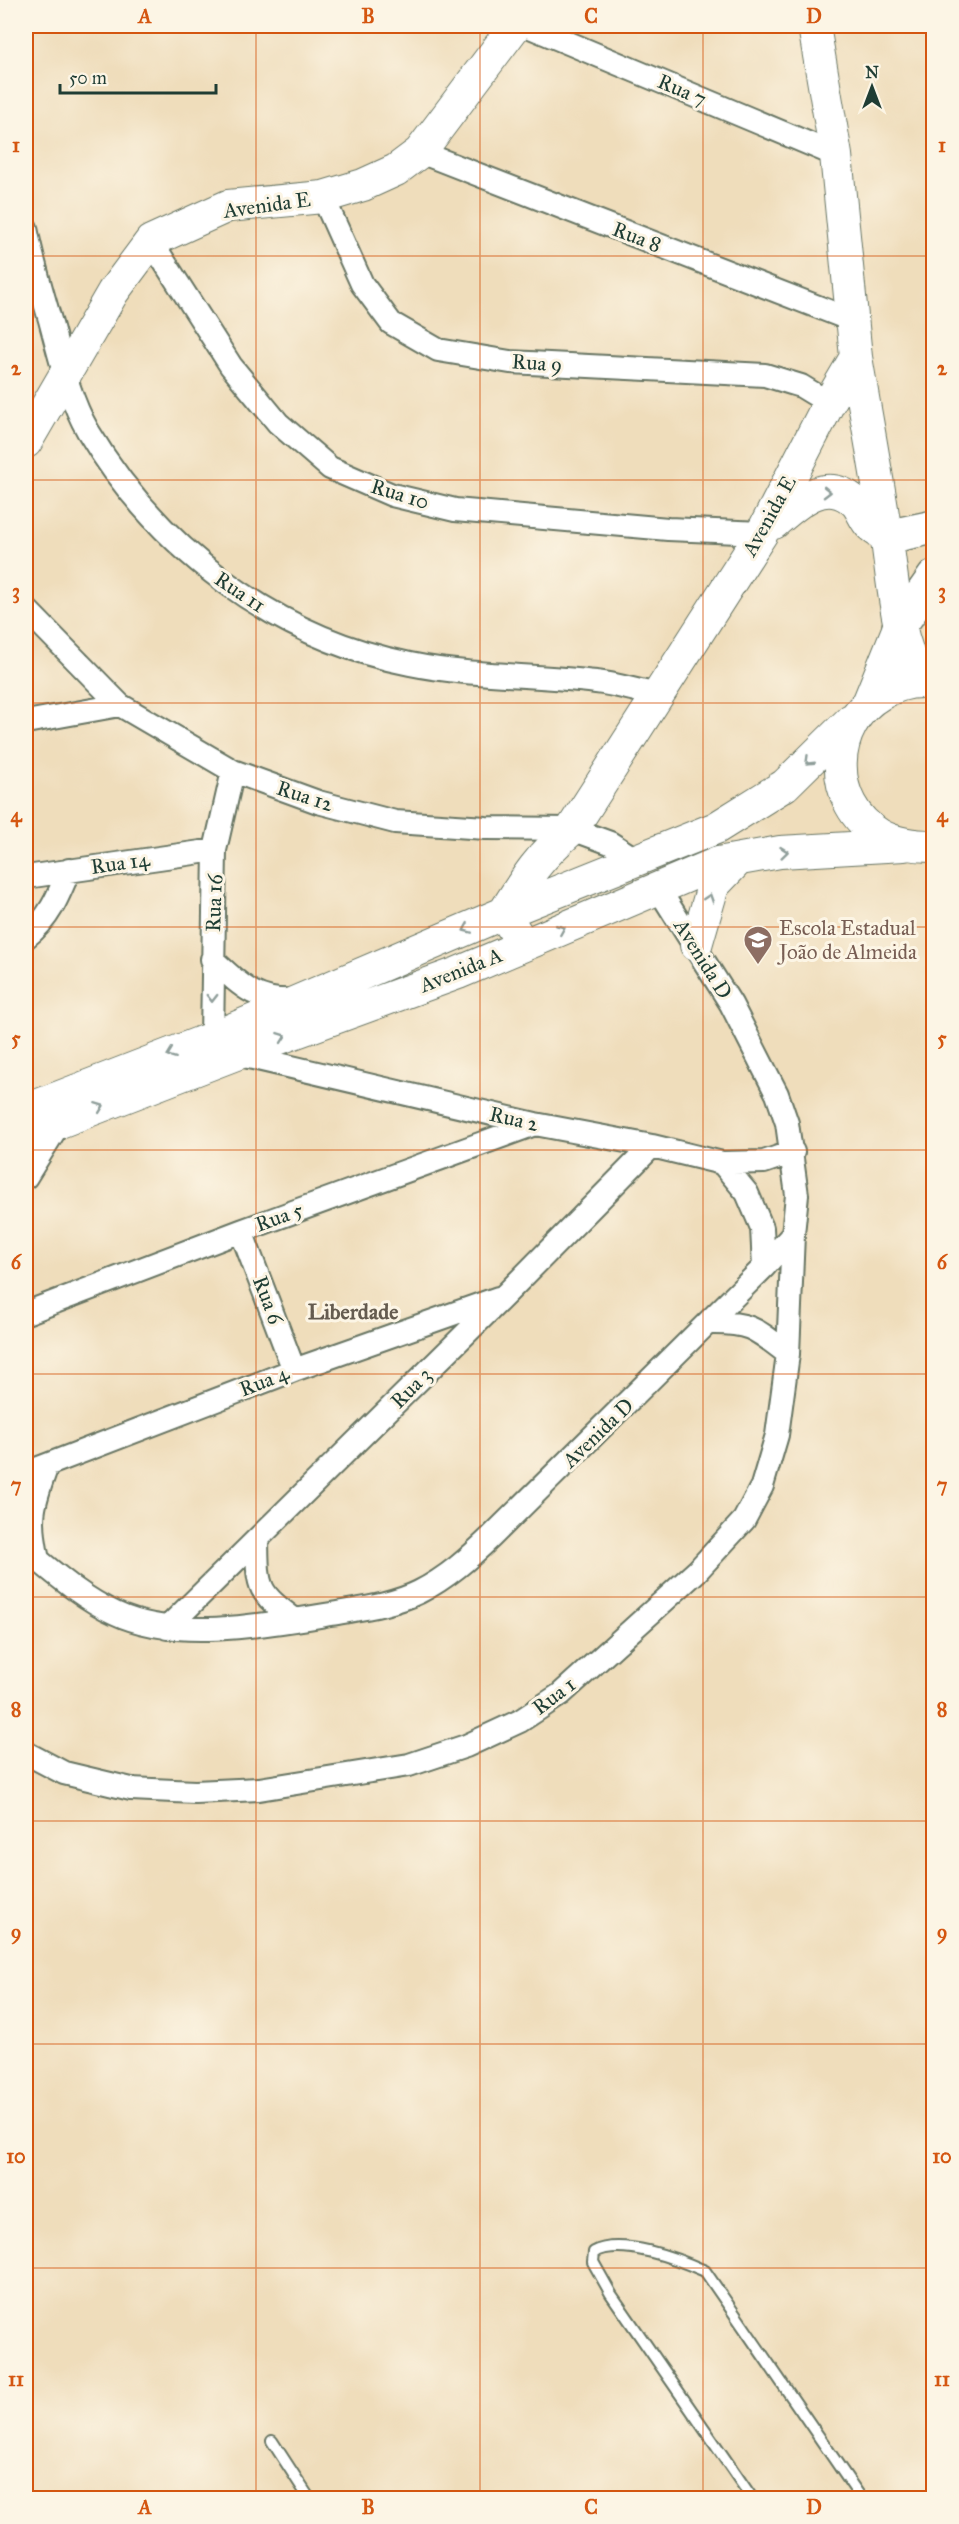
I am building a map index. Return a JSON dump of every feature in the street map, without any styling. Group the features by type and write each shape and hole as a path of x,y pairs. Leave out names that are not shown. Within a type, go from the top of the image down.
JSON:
{"highway":[{"path":"886,537 933,527"},
{"path":"899,627 933,577"}],"street":[{"name":"Avenida E","path":"26,442 113,292 151,241 228,206 323,197 363,185 396,170 420,152 515,26"},
{"name":"Rua 7","path":"528,26 836,155"},
{"path":"814,26 836,155 856,357 899,627 909,659 927,682 893,687 860,711"},
{"name":"Rua 8","path":"420,152 854,321"},
{"name":"Rua 9","path":"323,197 362,284 391,323 438,350 510,362 765,375 801,386 829,402"},
{"name":"Rua 11","path":"26,228 65,375 88,430 151,516 206,568 280,618 333,643 408,664 503,676 596,682 658,695"},
{"name":"Rua 10","path":"151,241 231,366 279,423 330,468 392,495 455,510 668,529 762,533"},
{"name":"Avenida E","path":"504,913 545,851 572,829 762,533 829,402 856,357"},
{"path":"762,533 804,497 819,491 841,492 856,503 869,525 886,537"},
{"name":"Rua 12","path":"26,609 120,705 233,771 318,802 395,822 486,828 572,829 610,843 635,859"},
{"path":"899,627 842,745 840,771 846,796 860,818 880,835 921,847"},
{"path":"26,722 120,705"},
{"name":"Avenida A","path":"26,1135 60,1122 224,1046 303,1000 504,913 716,828 785,785 860,711"},
{"name":"Rua 16","path":"224,1046 212,959 215,850 233,771"},
{"name":"Avenida A","path":"26,1110 458,973 718,863 780,852 921,847"},
{"name":"Rua 14","path":"26,877 215,850"},
{"path":"696,945 713,886 738,860"},
{"path":"26,937 39,927 54,907 69,870"},
{"name":"Avenida D","path":"32,1555 61,1579 115,1613 167,1628 225,1629 295,1620 367,1608 417,1593 456,1570 764,1268 793,1234 797,1195 793,1152 787,1123 777,1094 731,1004 696,945 657,888"},
{"path":"504,913 524,945"},
{"path":"212,959 253,994 278,1001 303,1000"},
{"name":"Rua 2","path":"224,1046 535,1124 652,1146 722,1164 764,1162 793,1152"},
{"path":"26,1177 60,1122"},
{"name":"Rua 5","path":"27,1312 241,1230 535,1124"},
{"name":"Rua 3","path":"167,1628 505,1296 652,1146"},
{"path":"722,1164 747,1192 762,1228 764,1268"},
{"name":"Rua 6","path":"241,1230 294,1370"},
{"name":"Rua 1","path":"26,1753 64,1773 131,1789 195,1792 259,1789 409,1765 466,1746 519,1721 569,1686 697,1570 744,1520 762,1486 777,1435 788,1354 793,1234"},
{"name":"Rua 4","path":"36,1470 294,1370 505,1296"},
{"path":"710,1323 736,1322 759,1331 788,1354"},
{"path":"32,1555 31,1530 36,1470"},
{"path":"257,1540 258,1577 261,1591 270,1602 295,1620"}],"lane":[{"path":"752,2499 611,2294 593,2262 594,2252 603,2248 624,2247 680,2260 705,2271 861,2499"},
{"path":"272,2441 309,2499"}],"place":[{"name":"Escola Estadual João de Almeida","path":"758,966"}],"district":[{"name":"Liberdade","path":"353,1311"}]}
